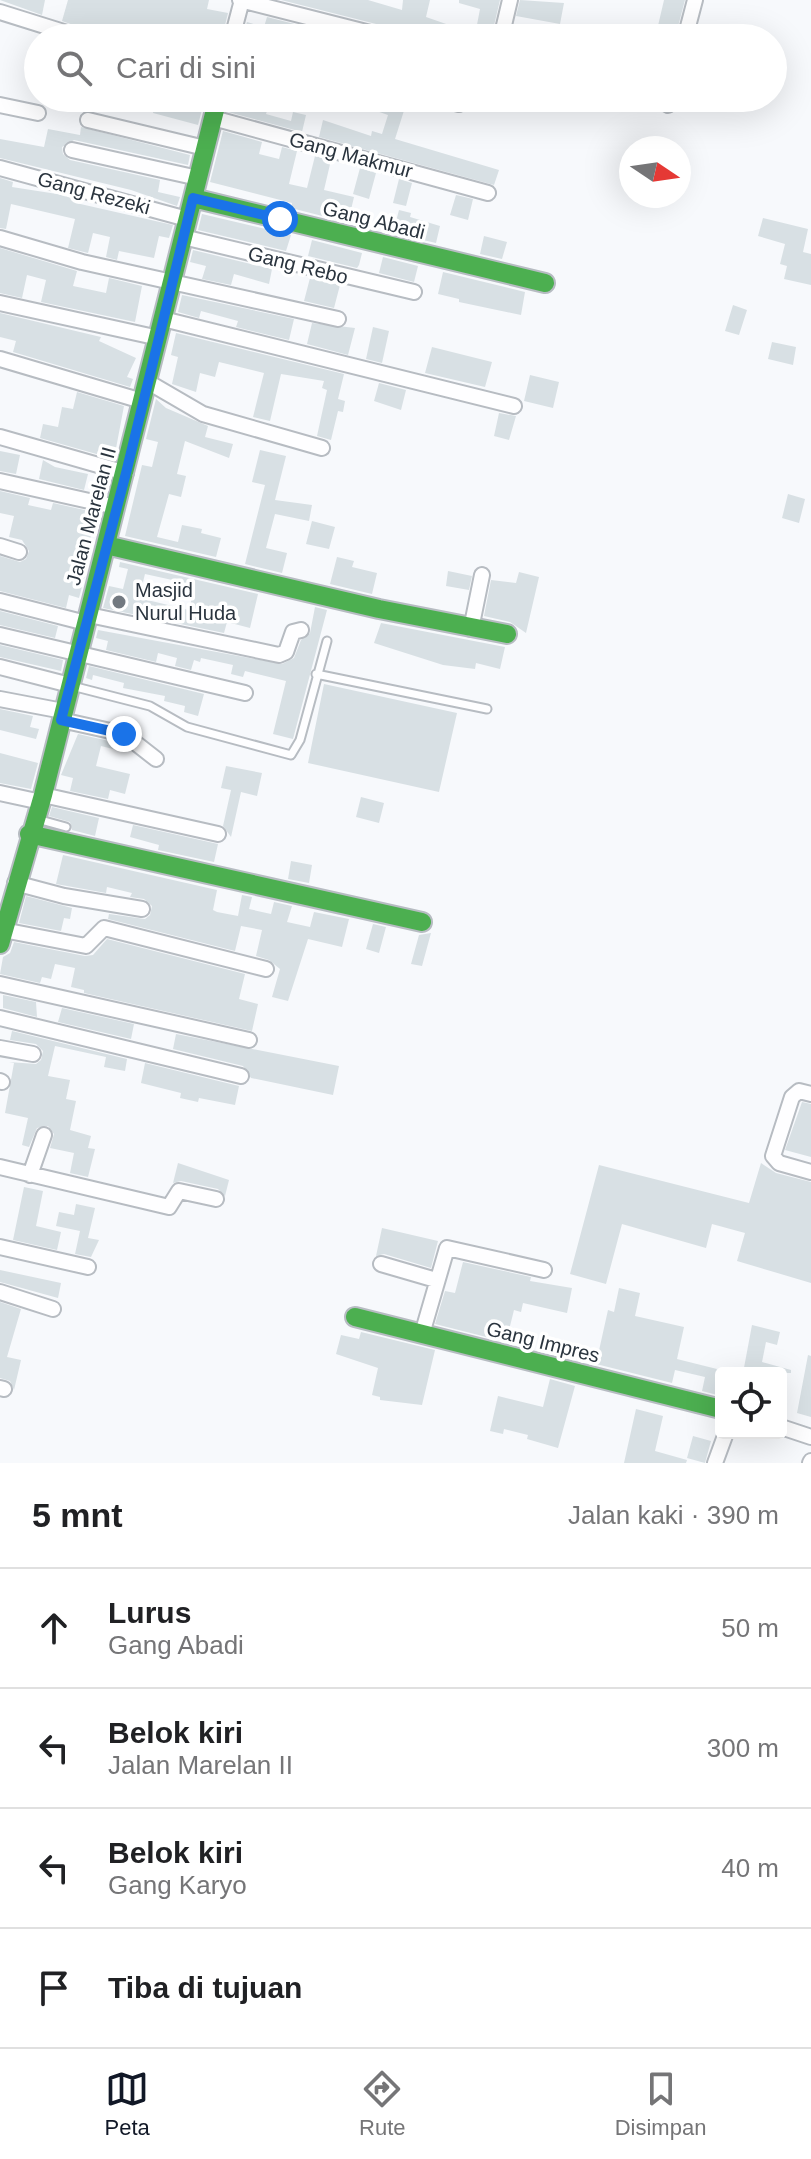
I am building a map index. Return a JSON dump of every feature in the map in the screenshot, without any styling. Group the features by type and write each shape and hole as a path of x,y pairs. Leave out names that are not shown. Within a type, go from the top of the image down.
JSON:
{"street":[{"path":"235,24 241,0 335,24"},
{"path":"504,24 510,0"},
{"path":"689,24 695,0"},
{"path":"0,12 38,24"},
{"path":"0,105 24,110"},
{"path":"33,112 38,113"},
{"name":"Jalan Marelan II","path":"2,937 5,902 15,883 37,812 126,473 185,228 201,178 214,112"},
{"name":"Gang Makmur","path":"213,118 488,193"},
{"path":"88,120 205,148"},
{"path":"72,150 201,178"},
{"name":"Gang Rezeki","path":"0,168 185,228"},
{"name":"Gang Abadi","path":"193,198 545,283"},
{"name":"Gang Rebo","path":"185,228 414,292"},
{"path":"0,238 82,262 338,319"},
{"path":"0,303 161,328 514,406"},
{"path":"0,359 142,401"},
{"path":"148,382 203,414 322,448"},
{"path":"0,437 126,473"},
{"path":"0,481 116,507"},
{"path":"106,545 471,629 507,634"},
{"path":"0,546 19,552"},
{"path":"471,629 482,575"},
{"path":"0,601 279,655 286,652 293,632 301,630"},
{"path":"0,635 245,693"},
{"path":"0,667 70,685"},
{"path":"0,699 124,734 156,759"},
{"path":"0,793 37,812 422,922"},
{"path":"37,812 218,834"},
{"path":"15,883 64,896 142,909"},
{"path":"2,937 86,946 104,928 266,969"},
{"path":"0,984 249,1040"},
{"path":"0,1018 241,1076"},
{"path":"0,1048 33,1054"},
{"path":"811,1094 796,1092 792,1097 773,1156 779,1163 811,1172"},
{"path":"30,1175 44,1135"},
{"path":"0,1167 169,1207 179,1191 216,1199"},
{"path":"0,1247 88,1267"},
{"path":"422,1334 442,1255 450,1247 544,1270"},
{"path":"381,1264 436,1280"},
{"path":"0,1292 53,1309"},
{"name":"Gang Impres","path":"355,1317 715,1407"},
{"path":"787,1429 811,1437"},
{"path":"715,1463 724,1439"}],"lane":[{"path":"70,685 138,702 187,727 287,755 295,752 300,740 327,641"},
{"path":"316,674 487,709"},
{"path":"37,812 66,827"}],"building":[{"path":"0,0 45,0 42,15"},
{"path":"68,0 209,0 207,9 228,13 225,24 70,24 62,21"},
{"path":"281,0 368,0 402,10 403,0 430,0 426,17 446,24 376,24"},
{"path":"459,0 500,0 494,24 477,24 480,9 459,3"},
{"path":"520,0 564,3 560,24 516,16"},
{"path":"664,0 685,0 679,24 658,24"},
{"path":"267,17 294,24 265,24"},
{"path":"153,112 201,112 198,125"},
{"path":"228,112 267,112 291,121 293,112 306,115 302,132"},
{"path":"379,112 404,112 395,139 499,170 494,185 319,137 323,120 371,136 372,131 382,134 388,115"},
{"path":"81,127 190,155 188,165 74,140 62,147 63,154 70,160 160,180 158,192 180,197 177,206 131,190 0,158 0,139 44,147 48,129 80,135"},
{"path":"223,131 262,142 259,154 279,159 282,147 297,151 289,184 307,188 315,156 331,160 324,190 354,197 350,214 340,212 338,220 291,208 292,203 210,182"},
{"path":"360,168 376,173 369,199 353,194"},
{"path":"0,178 13,182 12,187 57,194 77,199 76,203 173,225 169,238 159,236 154,258 119,251 117,260 106,257 110,237 93,233 88,253 68,248 75,219 11,204 6,229 0,228"},
{"path":"399,179 412,183 406,206 393,203"},
{"path":"456,195 473,199 468,220 450,215"},
{"path":"399,210 411,213 410,217 440,226 436,243 393,233"},
{"path":"202,214 291,235 286,251 198,230"},
{"path":"763,218 808,229 803,252 811,254 811,285 784,279 787,266 780,264 785,244 758,236"},
{"path":"484,236 507,242 502,259 480,254"},
{"path":"312,240 362,253 359,265 357,268 308,256"},
{"path":"0,248 77,271 73,286 106,293 109,278 142,286 135,322 41,302 46,280 27,275 22,298 0,293"},
{"path":"193,250 272,269 269,284 234,274 231,285 202,279 206,266 190,262"},
{"path":"383,257 418,266 414,282 379,273"},
{"path":"443,272 525,292 521,315 459,302 459,299 438,294"},
{"path":"310,278 340,285 334,308 304,301"},
{"path":"182,295 294,319 289,340 236,327 238,321 201,311 199,318 178,312"},
{"path":"733,305 747,310 739,335 725,331"},
{"path":"0,313 101,337 99,341 136,358 127,377 133,379 130,387 13,352 16,341 0,337"},
{"path":"312,323 355,328 348,355 307,344"},
{"path":"373,327 389,331 382,363 366,359"},
{"path":"176,333 344,374 338,399 345,401 343,412 338,411 331,440 317,436 327,390 322,388 324,381 281,374 270,421 253,417 264,373 219,362 215,377 200,373 196,392 172,384 178,357 171,355"},
{"path":"772,342 796,347 793,365 768,359"},
{"path":"432,347 492,362 485,387 425,373"},
{"path":"530,375 559,382 553,408 524,401"},
{"path":"379,383 406,390 401,410 374,401"},
{"path":"77,392 124,406 114,459 40,438 43,424 58,427 62,407 73,409"},
{"path":"156,399 166,408 208,426 205,437 233,444 229,458 185,441 177,474 186,476 181,497 169,494 157,537 178,542 182,525 202,529 201,533 221,538 216,557 125,536 142,465 152,467 158,442 146,439"},
{"path":"499,413 516,416 509,440 494,436"},
{"path":"260,450 286,456 275,500 312,505 309,521 275,514 266,548 287,553 282,573 245,564 265,485 252,482"},
{"path":"0,451 20,455 16,474 0,471"},
{"path":"43,460 55,467 88,474 84,490 39,479"},
{"path":"0,491 30,498 28,505 51,510 53,503 98,513 95,536 91,535 88,549 78,547 73,568 86,571 79,598 69,595 66,608 0,591 0,556 20,562 26,559 29,551 22,540 9,537 14,516 0,513"},
{"path":"788,494 805,499 799,523 782,518"},
{"path":"312,521 335,527 329,549 306,544"},
{"path":"337,557 354,561 352,567 377,573 372,594 330,584"},
{"path":"120,562 258,594 250,628 227,622 224,633 103,608 109,586 123,589 128,569 119,567","holes":["145,574 195,585 189,610 139,598"]},
{"path":"448,571 472,576 469,590 446,586"},
{"path":"519,572 539,577 526,633 510,622 484,616 491,580 516,583"},
{"path":"315,607 327,610 293,739 273,734 286,681 245,671 243,677 231,674 233,665 201,658 200,662 194,660 191,670 175,666 177,658 158,653 156,662 106,650 108,641 96,638 98,630 282,664 294,658 301,640 310,633"},
{"path":"0,611 58,626 55,638 0,625"},
{"path":"381,623 505,647 500,669 476,663 475,669 443,665 374,643"},
{"path":"0,645 63,660 61,671 0,657"},
{"path":"89,666 204,694 198,716 184,712 185,706 164,701 165,696 123,688 124,683 93,675 92,680 86,678"},
{"path":"324,684 457,713 439,792 308,763"},
{"path":"0,709 33,716 30,727 39,729 36,739 0,730"},
{"path":"78,734 118,743 117,750 101,746 96,766 130,774 125,794 110,790 108,799 70,791 73,778 61,775"},
{"path":"0,753 38,763 31,789 0,783"},
{"path":"226,766 262,773 257,796 241,792 231,837 223,826 231,790 221,788"},
{"path":"361,797 384,803 379,823 356,817"},
{"path":"52,807 99,818 95,836 72,830 70,822 49,816"},
{"path":"133,825 218,844 214,862 158,850 159,845 130,837"},
{"path":"63,855 217,890 213,910 217,912 238,916 242,895 252,897 249,909 271,914 274,902 292,906 287,922 310,927 314,912 349,919 342,947 308,939 288,1001 272,997 280,969 269,960 256,956 262,930 241,926 235,951 108,919 109,914 145,919 150,915 152,906 144,899 130,897 132,893 107,887 106,893 56,884"},
{"path":"291,861 312,865 309,883 288,879"},
{"path":"26,896 72,908 70,919 64,918 61,931 19,923"},
{"path":"373,924 386,927 379,953 366,949"},
{"path":"431,933 422,966 411,964 419,935"},
{"path":"107,939 245,974 239,999 258,1004 252,1031 84,993 84,990 71,987 75,968 55,964 51,979 42,977 40,983 0,974 3,957 10,953 14,942 85,956 93,955"},
{"path":"3,995 36,1002 37,1017 3,1008"},
{"path":"62,1008 134,1024 131,1039 58,1022"},
{"path":"12,1031 127,1059 125,1071 104,1067 106,1057 55,1046 48,1076 70,1080 66,1099 76,1101 70,1130 91,1136 88,1148 95,1149 88,1177 70,1173 74,1153 50,1148 54,1134 48,1126 37,1128 29,1147 22,1145 28,1118 5,1113 14,1063 9,1062 36,1064 41,1060 43,1051 36,1044 10,1040"},
{"path":"176,1034 339,1066 333,1095 251,1078 243,1066 173,1049"},
{"path":"145,1063 239,1086 235,1105 180,1098 181,1093 141,1083"},
{"path":"802,1102 811,1104 811,1157 785,1150"},
{"path":"178,1163 229,1180 225,1196 218,1189 181,1181 173,1183"},
{"path":"761,1163 776,1173 811,1182 811,1283 737,1261 745,1233 712,1224 706,1248 622,1224 606,1284 570,1274 599,1165 749,1203"},
{"path":"24,1187 43,1191 36,1226 61,1232 57,1250 13,1240"},
{"path":"76,1204 95,1208 88,1238 99,1240 91,1257 75,1254 80,1231 56,1226 59,1212 74,1215"},
{"path":"382,1228 438,1241 431,1268 384,1254 376,1256"},
{"path":"463,1262 531,1277 530,1281 572,1288 567,1313 523,1303 521,1312 514,1310 506,1342 435,1324 445,1291 455,1293"},
{"path":"0,1270 61,1283 58,1298 0,1282"},
{"path":"619,1288 640,1293 635,1316 684,1327 677,1359 715,1368 715,1394 702,1391 705,1377 675,1370 672,1383 596,1364 608,1310 614,1312"},
{"path":"0,1302 21,1309 7,1357 21,1360 14,1390 10,1381 0,1378"},
{"path":"752,1325 780,1332 777,1345 766,1342 762,1362 780,1367 744,1367"},
{"path":"361,1332 435,1350 422,1405 380,1400 380,1397 372,1395 378,1368 336,1354 341,1335 359,1339"},
{"path":"808,1355 811,1356 811,1417 797,1413"},
{"path":"550,1379 575,1386 558,1448 504,1429 503,1434 490,1431 498,1396 543,1407"},
{"path":"636,1409 663,1416 655,1451 687,1460 686,1463 624,1463"},
{"path":"693,1436 711,1441 705,1463 687,1458"}],"traffic: fast":[{"path":"0,944 43,795 214,112"},
{"path":"193,198 545,283"},
{"path":"106,545 379,609 507,634"},
{"path":"29,834 422,922"},
{"path":"355,1317 715,1407"}],"place":[{"name":"Masjid Nurul Huda","path":"119,602"}],"route":[{"path":"124,734 61,720 126,473 193,198 280,219"}]}
